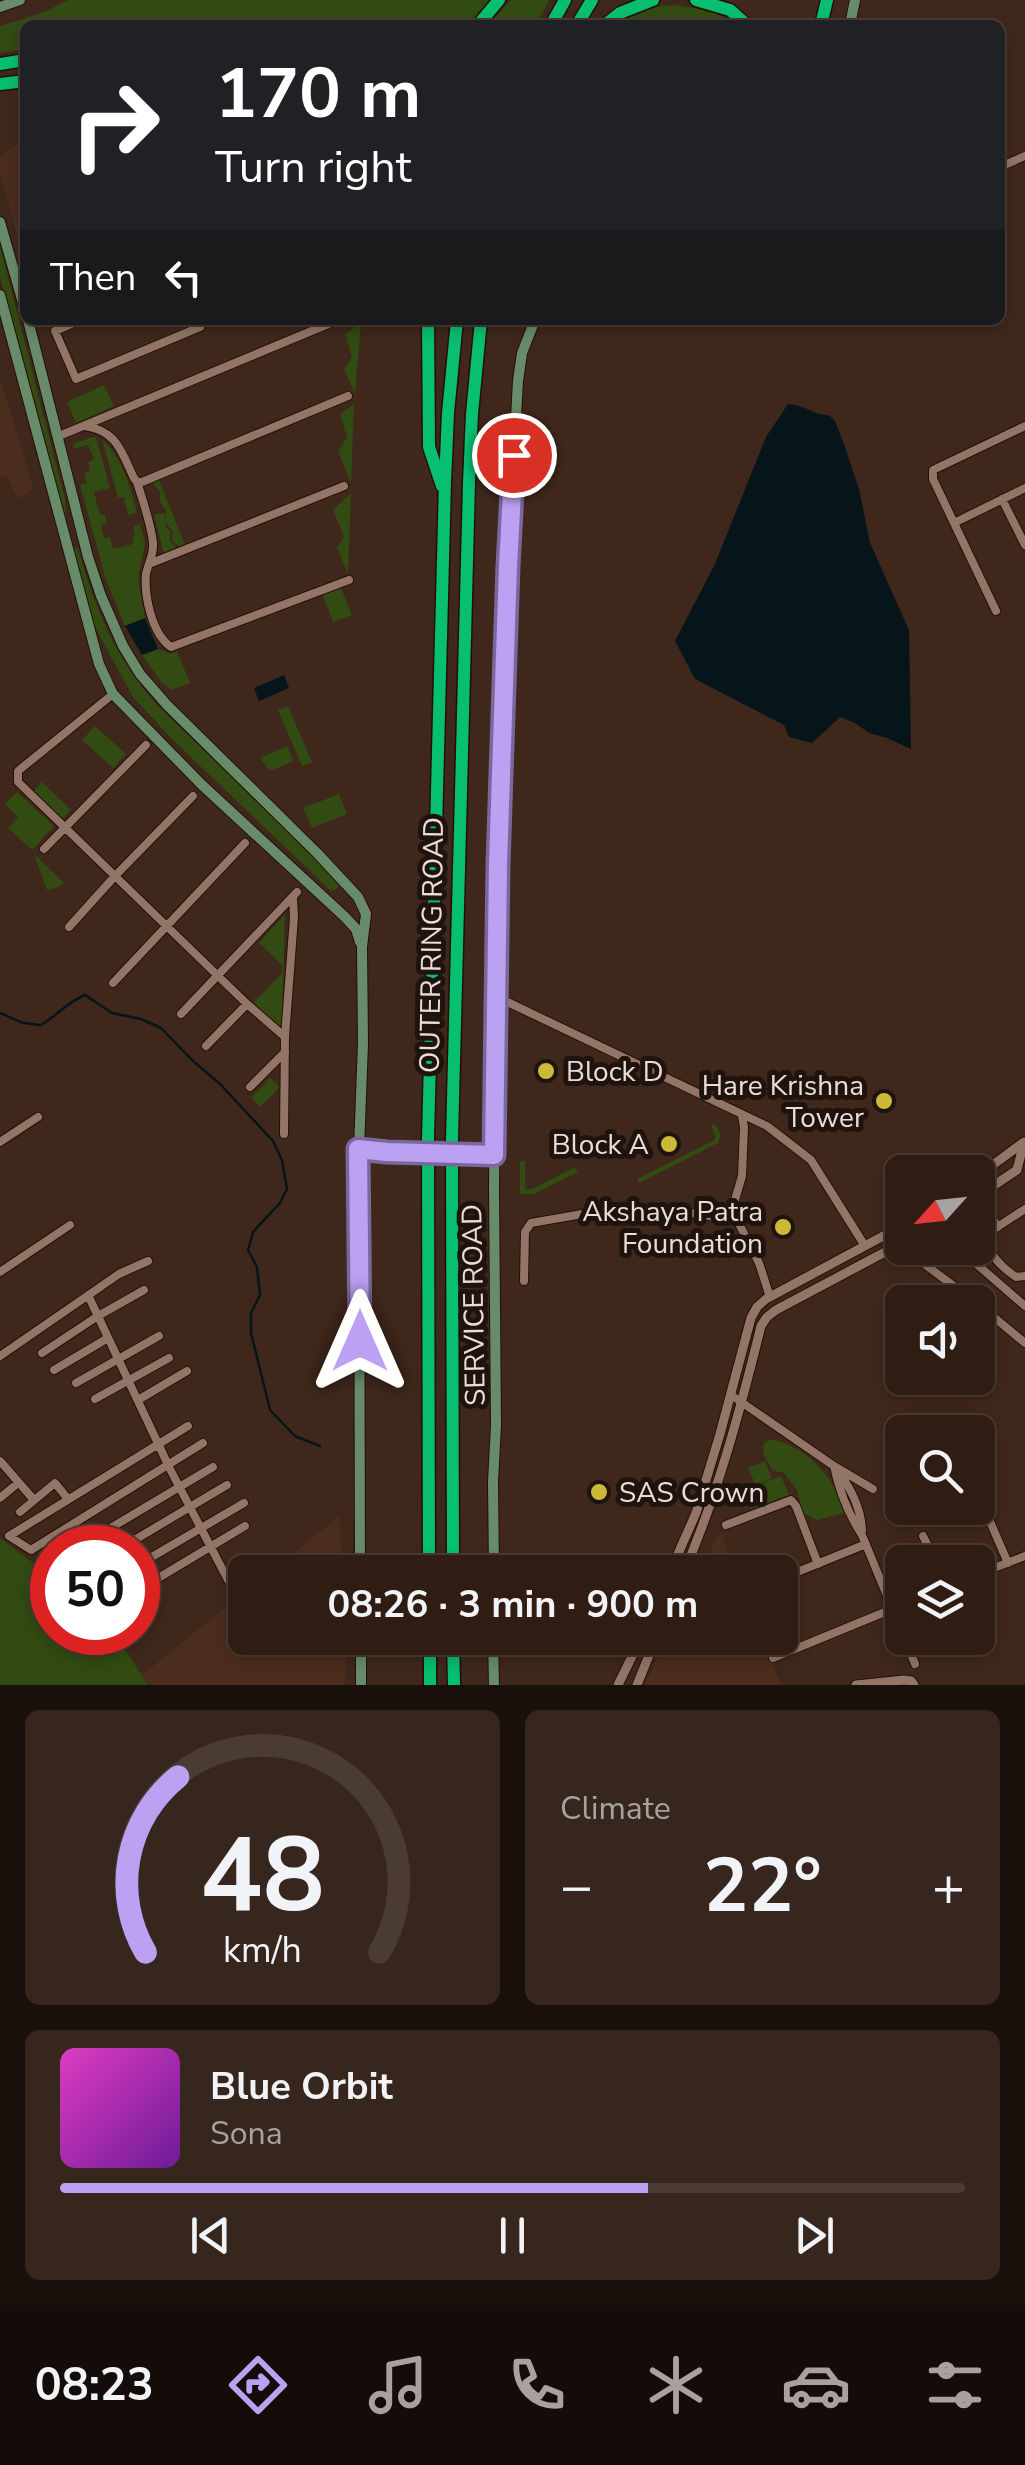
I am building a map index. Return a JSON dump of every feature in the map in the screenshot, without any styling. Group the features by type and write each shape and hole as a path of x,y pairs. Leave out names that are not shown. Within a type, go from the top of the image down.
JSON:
{"highway":[{"path":"482,20 499,0"},
{"path":"611,20 653,0"},
{"path":"696,0 730,10 741,20"},
{"path":"428,325 430,448 445,496"},
{"name":"OUTER RING ROAD","path":"430,1555 428,1138 445,496 457,325"},
{"name":"OUTER RING ROAD","path":"453,1555 455,972 469,482 480,325"},
{"path":"430,1655 430,1685"},
{"path":"453,1655 454,1685"}],"main road":[{"path":"0,8 20,0"},
{"path":"0,222 20,292"},
{"path":"1,305 99,664 113,694 202,785 356,929 362,947"},
{"path":"29,325 80,528 101,596 122,646 140,674 178,717 345,883 366,914 358,1149 360,1555"},
{"name":"SERVICE ROAD","path":"494,1555 498,844 518,381 522,353 534,325"},
{"path":"63,532 80,528"},
{"path":"330,903 345,883"},
{"path":"358,1149 494,1155"},
{"path":"361,1655 361,1685"},
{"path":"494,1655 494,1685"}],"street":[{"path":"68,325 56,330 76,379 199,325"},
{"path":"59,436 326,325"},
{"path":"138,482 348,396"},
{"path":"85,426 99,428 114,439 138,482 153,544 146,574 150,605 158,632 170,648 348,580"},
{"path":"996,611 932,470 1025,426"},
{"path":"150,564 344,486"},
{"path":"954,523 1025,488"},
{"path":"1002,499 1025,545"},
{"path":"113,694 18,771 18,782 217,976 286,1037"},
{"path":"44,850 146,745"},
{"path":"69,927 193,796"},
{"path":"114,982 245,843"},
{"path":"181,1014 295,895 284,1134"},
{"path":"496,997 767,1126 811,1160 865,1246"},
{"path":"206,1046 247,1004"},
{"path":"250,1088 285,1052"},
{"path":"524,1280 526,1232 532,1223 611,1209 648,1219 694,1214 719,1218 732,1210 742,1176 742,1116"},
{"path":"0,1142 38,1117"},
{"path":"995,1163 1024,1142"},
{"path":"995,1185 1017,1170 1024,1142"},
{"path":"995,1228 1025,1209"},
{"path":"732,1210 759,1263 770,1297"},
{"path":"995,1222 998,1227"},
{"path":"0,1272 70,1225"},
{"path":"677,1555 696,1513 750,1318 757,1307 885,1235"},
{"path":"692,1555 707,1520 766,1317 885,1252"},
{"path":"995,1259 1022,1279"},
{"path":"0,1356 120,1274 148,1262"},
{"path":"927,1265 953,1285"},
{"path":"978,1265 1025,1306"},
{"path":"42,1353 144,1290"},
{"path":"88,1296 228,1580"},
{"path":"995,1319 1025,1344"},
{"path":"76,1383 159,1336"},
{"path":"54,1370 108,1338"},
{"path":"95,1399 169,1358"},
{"path":"138,1400 186,1371"},
{"path":"730,1395 873,1489"},
{"path":"188,1426 9,1536 31,1550 203,1443"},
{"path":"1,1464 34,1500"},
{"path":"834,1466 854,1523 885,1582"},
{"path":"115,1525 214,1468"},
{"path":"0,1498 18,1483"},
{"path":"20,1512 56,1483 68,1499"},
{"path":"159,1525 227,1486"},
{"path":"726,1525 791,1500 818,1564"},
{"path":"160,1553 244,1503"},
{"path":"992,1525 1008,1563"},
{"path":"160,1577 245,1526"},
{"path":"923,1536 928,1545"},
{"path":"798,1572 866,1544"},
{"path":"995,1568 1025,1556"},
{"path":"773,1658 885,1613"},
{"path":"618,1685 633,1655"},
{"path":"636,1685 649,1655"},
{"path":"911,1655 914,1664"},
{"path":"856,1685 904,1680 914,1685"}],"shaded area":[{"path":"20,143 20,239 0,171 0,156"},
{"path":"0,378 34,489 18,499 6,475 0,477"},
{"path":"788,404 829,415 845,447 870,543 909,630 911,749 840,717 812,743 789,737 784,725 695,679 675,641 715,564 766,437"},
{"path":"145,618 158,649 142,655 125,626"},
{"path":"284,675 289,688 259,701 254,688"},
{"path":"339,1516 342,1555 290,1555"},
{"path":"720,1532 729,1555 708,1555"},
{"path":"228,1606 228,1655 346,1655 345,1685 148,1685 142,1675"},
{"path":"659,1655 769,1655 781,1685 644,1685"}],"green space":[{"path":"68,0 491,0 475,20 20,20 20,50 0,53 0,26"},
{"path":"511,0 549,0 539,20 493,20"},
{"path":"658,7 699,9 728,20 621,20"},
{"path":"0,246 65,499 63,520 0,277"},
{"path":"361,325 355,394 344,369 352,357 345,334"},
{"path":"104,385 114,406 76,423 67,402"},
{"path":"354,404 351,484 338,451 347,438 340,414"},
{"path":"96,437 110,488 94,492 100,515 105,515 107,523 101,525 104,538 110,537 113,549 133,544 133,526 140,524 145,544 138,579 145,618 125,626 106,580 80,485 87,483 84,473 90,471 88,462 94,459 88,445 74,449 73,444"},
{"path":"102,439 129,483 137,513 128,515 124,497 118,498"},
{"path":"159,480 185,545 181,548 172,541 173,532 165,521 166,510 153,483"},
{"path":"351,493 348,574 337,548 344,536 333,510"},
{"path":"164,513 170,541 178,549 164,554 154,515"},
{"path":"68,544 78,549 109,632 143,688 338,880 336,889 331,891 133,697 96,629"},
{"path":"340,586 352,615 333,622 322,593"},
{"path":"158,649 170,654 177,651 190,683 172,690 162,683 142,655"},
{"path":"288,706 312,762 302,766 278,710"},
{"path":"95,726 126,754 113,768 82,740"},
{"path":"287,746 294,761 270,771 260,758"},
{"path":"42,782 71,810 61,820 32,793"},
{"path":"17,792 54,826 32,850 8,828 18,817 5,804"},
{"path":"339,794 347,814 312,828 303,808"},
{"path":"34,854 64,883 47,890"},
{"path":"285,914 282,1028 253,1003 282,973 282,965 259,943"},
{"path":"270,1078 280,1087 260,1107 251,1098"},
{"path":"715,1124 721,1135 718,1143 639,1183 637,1179 714,1140 711,1126"},
{"path":"520,1161 525,1161 525,1189 575,1167 578,1172 534,1194 520,1194"},
{"path":"770,1439 795,1448 818,1465 834,1488 844,1513 817,1520 803,1513 797,1490 784,1473 772,1470 763,1453 764,1444"},
{"path":"765,1461 772,1478 757,1485 781,1476 789,1495 751,1509 744,1491 756,1486 748,1468"},
{"path":"0,1538 30,1560 30,1655 128,1655 148,1685 0,1685"}],"waterway":[{"path":"0,1013 23,1023 41,1025 85,995 112,1013 161,1028 273,1141 282,1160 287,1189 280,1203 253,1232 248,1250 257,1267 260,1295 251,1313 251,1333 270,1410 295,1436 320,1446"}],"place":[{"name":"Block D","path":"546,1071"},
{"name":"Hare Krishna Tower","path":"884,1101"},
{"name":"Block A","path":"669,1144"},
{"name":"Akshaya Patra Foundation","path":"783,1227"},
{"name":"SAS Crown","path":"599,1492"}],"route":[{"path":"360,1341 358,1149 494,1155 498,864 514,455"}]}
